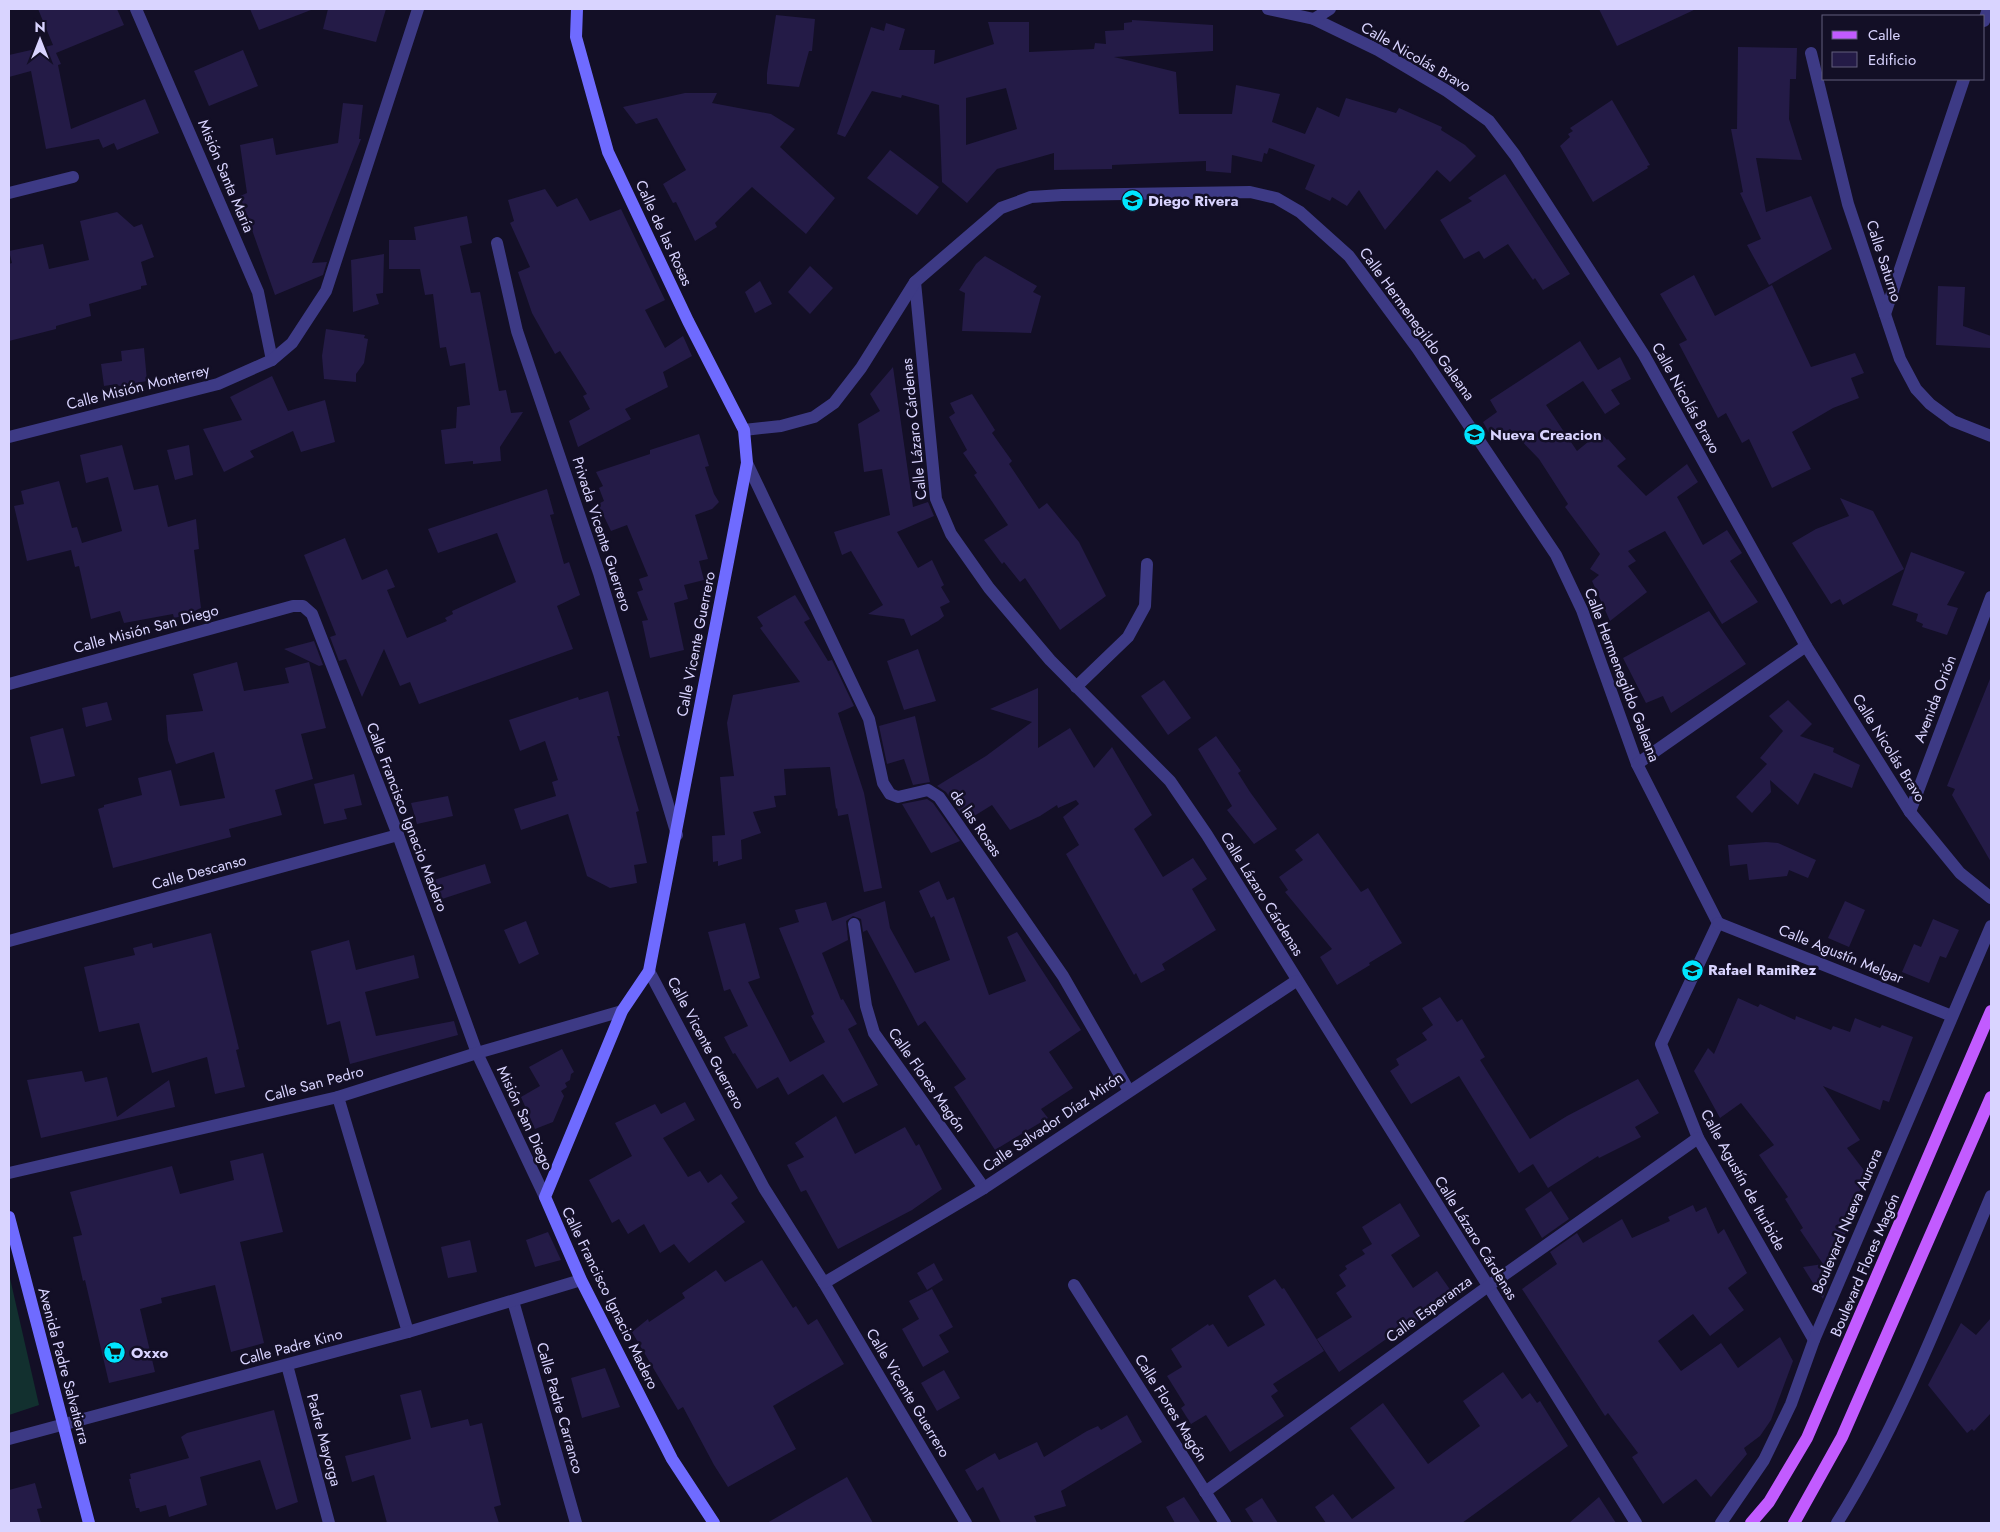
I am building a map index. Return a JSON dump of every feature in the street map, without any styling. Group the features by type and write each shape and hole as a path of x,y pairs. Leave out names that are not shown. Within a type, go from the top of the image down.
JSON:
{"main road":[{"name":"Boulevard Flores Magón","path":"1751,1523 1769,1502 1807,1438 1991,1011"},
{"path":"1794,1523 1842,1437 1991,1097"}],"street":[{"name":"Misión Santa María","path":"136,9 258,292 272,360"},
{"path":"272,360 292,343 326,291 418,9"},
{"name":"Calle de las Rosas","path":"577,9 576,37 608,152 688,321 744,430 747,463"},
{"name":"Calle Nicolás Bravo","path":"1268,9 1314,19 1378,50 1447,91 1488,121 1505,142 1644,355 1806,646 1910,812 1960,873 1991,898"},
{"path":"1314,19 1330,9"},
{"name":"Calle Saturno","path":"1811,53 1848,204 1900,358 1916,389 1930,404 1953,421 1991,436"},
{"path":"1884,314 1964,80"},
{"path":"9,193 73,177"},
{"name":"Calle Hermenegildo Galeana","path":"744,430 790,424 814,417 834,403 861,368 915,282 1001,208 1031,197 1250,192 1276,198 1300,212 1349,256 1417,348 1556,555 1582,610 1637,764 1718,923"},
{"name":"Privada Vicente Guerrero","path":"497,243 517,330 599,572 677,835"},
{"name":"Calle Lázaro Cárdenas","path":"915,282 936,498 952,534 989,588 1050,660 1170,782 1207,835 1296,981 1636,1523"},
{"name":"Calle Misión Monterrey","path":"9,437 218,384 272,360"},
{"name":"Calle Vicente Guerrero","path":"747,463 677,835 649,971 764,1188 824,1284 966,1523"},
{"name":"de las Rosas","path":"747,463 869,719 883,783 890,794 898,797 928,790 939,797 1063,976 1129,1091"},
{"path":"1076,687 1128,637 1144,606 1147,564"},
{"name":"Avenida Orión","path":"1910,812 1991,597"},
{"name":"Calle Misión San Diego","path":"9,684 293,606"},
{"name":"Calle Francisco Ignacio Madero","path":"293,606 303,606 312,614 398,834 477,1053"},
{"path":"1637,764 1806,646"},
{"name":"Calle Descanso","path":"9,941 398,834"},
{"name":"Calle Agustín Melgar","path":"1718,923 1952,1016"},
{"name":"Calle Agustín de Iturbide","path":"1718,923 1661,1044 1698,1138 1814,1340"},
{"name":"Calle Flores Magón","path":"854,924 866,1006 874,1033 984,1188"},
{"name":"Boulevard Nueva Aurora","path":"1721,1523 1764,1460 1791,1404 1814,1340 1991,926"},
{"name":"Calle Francisco Ignacio Madero","path":"649,971 622,1011 545,1197 581,1280 672,1459 714,1523"},
{"name":"Calle Salvador Díaz Mirón","path":"824,1284 984,1188 1296,981"},
{"name":"Calle San Pedro","path":"9,1173 338,1097 477,1053 622,1011"},
{"name":"Misión San Diego","path":"477,1053 545,1197"},
{"path":"338,1097 408,1332"},
{"name":"Calle Esperanza","path":"1205,1492 1487,1287 1698,1138"},
{"path":"1837,1523 1859,1486 1900,1408 1991,1196"},
{"name":"Avenida Padre Salvatierra","path":"9,1217 89,1523"},
{"name":"Calle Padre Kino","path":"9,1439 408,1332 581,1280"},
{"name":"Calle Flores Magón","path":"1074,1285 1225,1523"},
{"name":"Calle Padre Carranco","path":"513,1301 576,1523"},
{"name":"Padre Mayorga","path":"287,1365 329,1523"}],"green space":[{"path":"9,1274 39,1405 9,1415"}],"building":[{"path":"38,9 117,9 124,25 56,53 61,64 58,65 71,129 145,99 159,133 117,150 114,143 103,148 99,139 46,149 31,71 9,77 9,55 53,45"},
{"path":"250,9 311,9 311,10 259,30"},
{"path":"328,9 386,9 376,42 323,29"},
{"path":"1599,9 1696,9 1617,46"},
{"path":"776,15 815,19 812,51 809,51 799,87 767,84"},
{"path":"1132,20 1213,25 1213,51 1114,57 1176,72 1179,114 1232,114 1236,85 1280,94 1272,122 1305,134 1317,107 1339,117 1346,98 1396,113 1399,108 1442,127 1441,130 1465,145 1476,156 1450,182 1437,170 1385,230 1359,190 1347,206 1332,197 1330,201 1305,189 1315,165 1269,148 1267,154 1264,153 1262,162 1232,155 1231,173 1206,171 1206,161 1112,165 1112,169 1054,170 1054,153 997,169 967,203 942,182 939,105 902,95 901,98 872,91 845,137 837,134 871,27 884,31 886,23 905,29 899,50 935,50 934,64 994,44 988,22 1029,22 1029,52 1094,49 1095,43 1106,44 1105,31 1124,30 1124,23 1132,22","holes":["1006,88 1017,129 966,145 966,98"]},
{"path":"1738,47 1797,48 1796,79 1790,79 1789,119 1802,160 1756,158 1766,212 1811,196 1832,249 1769,285 1747,245 1761,239 1740,193 1743,192 1731,129 1737,129"},
{"path":"243,50 258,86 209,106 194,71"},
{"path":"685,93 717,93 712,103 771,114 795,129 780,147 835,198 806,234 752,187 715,223 717,227 695,241 676,202 673,203 663,184 686,170 657,118 636,124 623,107"},
{"path":"1612,100 1650,165 1593,202 1560,146 1570,137 1568,134 1573,131 1570,128"},
{"path":"343,103 363,105 359,139 361,139 312,263 327,262 323,275 275,295 240,196 247,193 240,145 273,138 276,155 338,143"},
{"path":"890,150 939,187 917,215 867,178"},
{"path":"1505,174 1570,274 1543,290 1535,278 1533,280 1508,244 1484,259 1479,251 1464,259 1440,220 1472,201 1468,198"},
{"path":"545,189 557,207 577,198 590,221 621,209 665,300 645,310 665,348 683,336 692,356 663,372 668,387 625,409 631,419 578,447 569,421 590,409 583,396 587,394 560,351 555,354 532,313 518,272 530,267 510,223 514,221 508,200"},
{"path":"117,212 134,227 142,224 154,257 141,262 147,285 141,286 141,289 89,304 91,316 56,326 56,329 9,341 9,264 12,263 9,251 43,244 49,269 89,260 80,221"},
{"path":"467,216 472,243 460,246 471,293 480,292 499,391 506,390 511,413 523,412 500,447 501,461 445,464 441,430 456,428 457,407 470,405 465,363 450,366 446,347 440,348 433,294 425,295 420,269 389,269 389,240 416,240 414,227"},
{"path":"384,254 383,293 376,294 379,304 353,312 351,260"},
{"path":"985,256 1037,286 1033,292 1041,296 1031,333 962,331 965,293 959,290 976,264"},
{"path":"810,266 833,288 810,314 788,292"},
{"path":"1694,275 1715,316 1772,285 1811,367 1855,353 1864,373 1851,378 1859,398 1833,408 1792,432 1811,469 1772,488 1749,439 1742,443 1726,413 1718,418 1679,344 1687,340 1660,294"},
{"path":"760,281 772,304 755,313 745,292"},
{"path":"1938,286 1965,287 1963,326 1991,336 1991,348 1936,345"},
{"path":"326,329 365,335 364,338 368,339 364,363 356,374 356,382 324,379 322,356"},
{"path":"1580,341 1598,370 1620,357 1631,379 1611,390 1620,404 1605,414 1583,381 1546,405 1577,451 1600,432 1608,439 1626,459 1617,466 1646,496 1687,464 1698,482 1677,497 1703,545 1727,530 1742,553 1730,561 1758,602 1722,624 1665,531 1628,551 1636,561 1628,566 1647,592 1610,621 1592,581 1599,575 1590,569 1600,554 1565,507 1568,504 1539,459 1510,429 1493,440 1483,422 1497,412 1490,400"},
{"path":"144,348 147,381 119,386 117,384 104,386 101,364 122,361 121,351"},
{"path":"893,367 913,507 928,502 934,516 897,532 918,568 932,560 944,585 941,587 950,602 940,607 944,616 911,636 904,619 868,614 883,605 851,551 842,555 834,532 890,515 882,469 864,472 858,424 880,411 870,394"},
{"path":"272,376 288,411 325,400 335,442 301,452 293,431 250,451 254,457 224,472 203,429 242,420 230,397"},
{"path":"972,394 995,430 992,433 1012,461 1009,464 1039,509 1047,503 1079,542 1106,596 1060,630 1025,578 1020,582 1004,562 1002,564 984,540 1008,525 974,475 977,473 963,453 967,450 949,417 955,413 950,403"},
{"path":"699,434 709,466 705,467 714,494 719,502 712,509 695,515 708,559 699,561 704,580 684,585 688,599 674,603 684,650 650,658 642,621 648,620 637,592 643,590 639,579 648,576 627,525 611,531 598,504 604,501 599,488 603,486 596,472 650,454 650,450"},
{"path":"122,445 134,490 158,485 168,527 196,519 199,549 194,550 201,608 186,615 174,618 173,614 124,623 120,611 91,619 79,566 75,567 71,550 27,561 14,506 24,504 21,491 59,481 72,528 77,527 82,543 122,531 108,477 86,483 80,455"},
{"path":"189,445 193,475 175,480 167,450"},
{"path":"547,489 554,514 550,515 564,564 569,562 580,595 557,606 573,649 419,704 410,682 400,686 384,649 362,697 346,659 339,661 330,637 336,635 304,555 345,538 362,580 387,569 395,587 387,590 407,638 447,621 445,618 453,614 452,611 516,582 497,533 438,553 428,529"},
{"path":"1840,498 1873,511 1904,569 1843,605 1840,599 1831,604 1792,543 1816,529 1849,516"},
{"path":"1911,552 1965,572 1947,605 1958,608 1947,635 1922,627 1923,624 1916,621 1918,614 1892,605"},
{"path":"795,595 810,619 804,622 828,661 832,660 854,706 838,713 864,793 882,888 864,892 848,814 838,816 836,809 830,767 784,769 786,795 774,796 776,807 753,812 761,833 741,840 742,859 718,866 718,861 713,862 712,836 725,835 720,777 734,776 727,723 733,695 800,682 760,628 763,626 757,617"},
{"path":"1709,611 1746,664 1671,713 1663,696 1646,703 1623,658"},
{"path":"314,641 323,665 319,666 284,649"},
{"path":"918,649 936,701 904,710 887,661"},
{"path":"237,662 244,691 289,683 285,668 309,662 326,728 301,734 313,779 275,790 282,815 229,829 231,837 113,868 98,809 104,807 104,805 142,795 138,778 171,770 180,806 225,798 214,752 176,764 168,740 166,715 203,711 193,674"},
{"path":"1990,679 1991,862 1952,795 1955,789 1947,786"},
{"path":"1164,680 1191,718 1168,735 1141,696"},
{"path":"1038,688 1038,748 1070,728 1094,768 1112,747 1152,815 1134,829 1163,877 1193,858 1207,879 1192,889 1216,930 1162,964 1165,970 1141,983 1136,973 1134,975 1066,854 1079,845 1063,817 1079,804 1076,800 1058,808 1057,805 1040,816 1010,830 992,805 966,821 946,792 937,786 986,756 1032,722 990,709"},
{"path":"608,691 620,736 617,736 639,811 636,812 647,863 634,865 637,883 610,888 587,876 568,814 521,830 514,809 556,796 552,782 558,780 545,741 520,751 509,720 578,697 579,700"},
{"path":"1788,700 1812,724 1800,736 1834,748 1833,752 1860,765 1852,788 1814,773 1798,805 1770,780 1771,792 1752,813 1736,797 1767,764 1760,758 1783,731 1769,716"},
{"path":"107,702 112,720 86,727 82,708"},
{"path":"915,716 930,782 913,785 904,759 887,764 879,726"},
{"path":"63,728 75,776 41,784 30,737"},
{"path":"1216,736 1241,771 1238,773 1250,792 1277,829 1254,844 1227,810 1232,806 1198,749"},
{"path":"354,774 362,805 344,809 347,819 324,824 314,784"},
{"path":"448,796 453,816 417,824 411,803"},
{"path":"927,799 933,803 960,841 931,853 902,804"},
{"path":"1318,833 1361,892 1368,888 1402,943 1337,985 1320,957 1332,949 1285,892 1288,890 1279,877 1303,860 1295,850"},
{"path":"1778,843 1816,860 1808,878 1789,870 1787,876 1749,880 1747,864 1730,866 1728,845"},
{"path":"485,864 491,883 442,899 434,880"},
{"path":"939,881 947,900 954,897 989,995 1026,981 1007,937 1017,932 1081,1030 1049,1052 1073,1088 1041,1109 1048,1118 995,1150 954,1087 966,1079 925,1021 918,1026 867,930 863,932 861,919 853,916 846,921 848,940 822,953 841,1000 843,999 857,1024 848,1029 878,1085 843,1103 823,1074 788,1095 778,1077 757,1089 735,1053 733,1054 724,1037 748,1026 730,989 724,991 708,932 745,923 760,978 748,982 790,1062 825,1042 811,1016 814,1014 779,928 799,922 795,910 826,902 832,921 885,901 890,928 915,973 950,960 934,916 931,918 919,891"},
{"path":"1845,901 1865,910 1849,947 1828,938"},
{"path":"1933,919 1959,930 1946,958 1940,956 1929,983 1902,972 1914,944 1921,947"},
{"path":"526,921 539,954 519,964 504,930"},
{"path":"211,933 239,1049 236,1050 245,1087 215,1094 207,1057 152,1073 139,1023 99,1032 84,967 135,955 133,948 152,943 153,948"},
{"path":"349,940 356,970 414,955 419,978 365,992 376,1036 454,1021 458,1035 350,1064 340,1021 327,1025 311,951"},
{"path":"1440,997 1457,1022 1462,1019 1485,1057 1480,1060 1530,1139 1567,1116 1638,1079 1659,1113 1635,1127 1641,1137 1599,1158 1598,1156 1548,1188 1533,1164 1519,1173 1459,1076 1411,1104 1390,1071 1399,1065 1396,1059 1427,1040 1422,1033 1433,1025 1422,1008"},
{"path":"1738,998 1758,1007 1760,1004 1795,1020 1796,1016 1831,1030 1833,1026 1850,1032 1855,1018 1880,1028 1882,1025 1913,1037 1889,1102 1883,1100 1880,1110 1823,1086 1860,1140 1847,1148 1866,1173 1823,1299 1803,1267 1823,1264 1800,1230 1803,1228 1785,1199 1788,1197 1759,1155 1774,1145 1741,1103 1720,1118 1694,1071 1708,1048 1714,1054"},
{"path":"562,1049 574,1072 571,1074 570,1080 565,1083 567,1087 561,1091 564,1096 553,1122 535,1129 521,1097 540,1086 529,1067"},
{"path":"82,1071 85,1082 107,1077 117,1117 169,1080 175,1107 41,1138 27,1080"},
{"path":"685,1102 695,1120 663,1138 688,1177 700,1171 708,1183 721,1174 738,1198 731,1203 745,1222 689,1263 674,1244 660,1253 644,1224 628,1234 619,1219 612,1223 589,1180 632,1156 615,1123 655,1104 661,1114"},
{"path":"836,1116 855,1154 905,1127 916,1146 919,1144 942,1189 912,1210 838,1249 806,1190 801,1192 787,1165 804,1157 795,1143"},
{"path":"263,1153 283,1232 240,1242 264,1343 231,1352 215,1285 161,1298 162,1303 140,1309 155,1372 109,1383 73,1237 82,1235 70,1192 172,1166 180,1194 234,1180 230,1161"},
{"path":"1551,1191 1569,1219 1542,1238 1525,1209"},
{"path":"1400,1203 1420,1236 1391,1255 1413,1288 1437,1271 1451,1291 1428,1308 1430,1312 1405,1332 1402,1328 1339,1372 1317,1339 1352,1317 1336,1293 1346,1286 1339,1275 1347,1269 1345,1266 1365,1254 1362,1250 1372,1244 1362,1227"},
{"path":"1693,1205 1696,1212 1706,1207 1718,1234 1724,1229 1747,1273 1728,1288 1744,1310 1710,1336 1693,1314 1658,1341 1681,1371 1721,1343 1738,1368 1780,1337 1793,1361 1771,1420 1760,1436 1744,1448 1747,1454 1711,1497 1696,1479 1663,1504 1632,1457 1638,1453 1608,1413 1605,1416 1522,1289 1557,1264 1550,1252 1577,1233 1583,1243 1622,1219 1632,1238 1670,1221 1668,1217"},
{"path":"548,1232 561,1260 535,1267 526,1240"},
{"path":"470,1240 477,1272 448,1278 441,1247"},
{"path":"762,1260 793,1308 796,1306 808,1325 817,1319 844,1364 773,1406 796,1449 728,1487 683,1407 678,1410 632,1332 648,1319 649,1322 685,1298 682,1293 716,1270 725,1282"},
{"path":"934,1263 943,1280 927,1290 917,1273"},
{"path":"1275,1279 1282,1289 1284,1288 1324,1351 1273,1384 1278,1391 1271,1396 1284,1416 1230,1452 1206,1415 1191,1424 1181,1408 1185,1405 1167,1376 1182,1367 1171,1349 1208,1324 1209,1326 1213,1324 1228,1347 1265,1325 1248,1296"},
{"path":"932,1289 953,1327 939,1335 949,1352 923,1367 902,1329 919,1319 909,1301"},
{"path":"1991,1318 1991,1413 1974,1431 1972,1429 1967,1433 1928,1385 1961,1323 1976,1335"},
{"path":"605,1368 620,1407 582,1418 571,1378"},
{"path":"944,1370 960,1398 937,1411 921,1383"},
{"path":"1503,1372 1522,1399 1530,1393 1537,1403 1540,1401 1568,1446 1462,1523 1326,1523 1315,1507 1333,1494 1352,1519 1395,1488 1350,1428 1383,1403 1428,1464 1480,1426 1463,1401"},
{"path":"421,1390 431,1428 468,1419 470,1426 482,1423 501,1505 494,1507 499,1523 387,1523 374,1475 352,1482 345,1456 411,1439 400,1395"},
{"path":"274,1410 298,1502 276,1510 260,1460 200,1477 207,1505 169,1517 166,1505 140,1512 139,1508 136,1508 129,1479 131,1479 130,1474 189,1458 181,1437 187,1433"},
{"path":"1127,1415 1142,1442 1061,1491 1066,1506 1034,1516 1037,1523 1001,1523 983,1487 977,1491 965,1470 995,1453 999,1460 1037,1442 1044,1457 1087,1431 1098,1426 1101,1430"},
{"path":"847,1477 873,1523 767,1523 817,1494"},
{"path":"35,1483 42,1508 37,1509 41,1523 9,1523 9,1490"},
{"path":"1184,1497 1201,1523 1175,1523 1166,1507"},
{"path":"1599,1497 1616,1523 1569,1523"},
{"path":"1262,1498 1278,1523 1254,1523 1245,1509"}],"place":[{"name":"Diego Rivera","path":"1132,201"},
{"name":"Nueva Creacion","path":"1474,435"},
{"name":"Rafael RamiRez","path":"1692,970"},
{"name":"Oxxo","path":"115,1353"}]}
